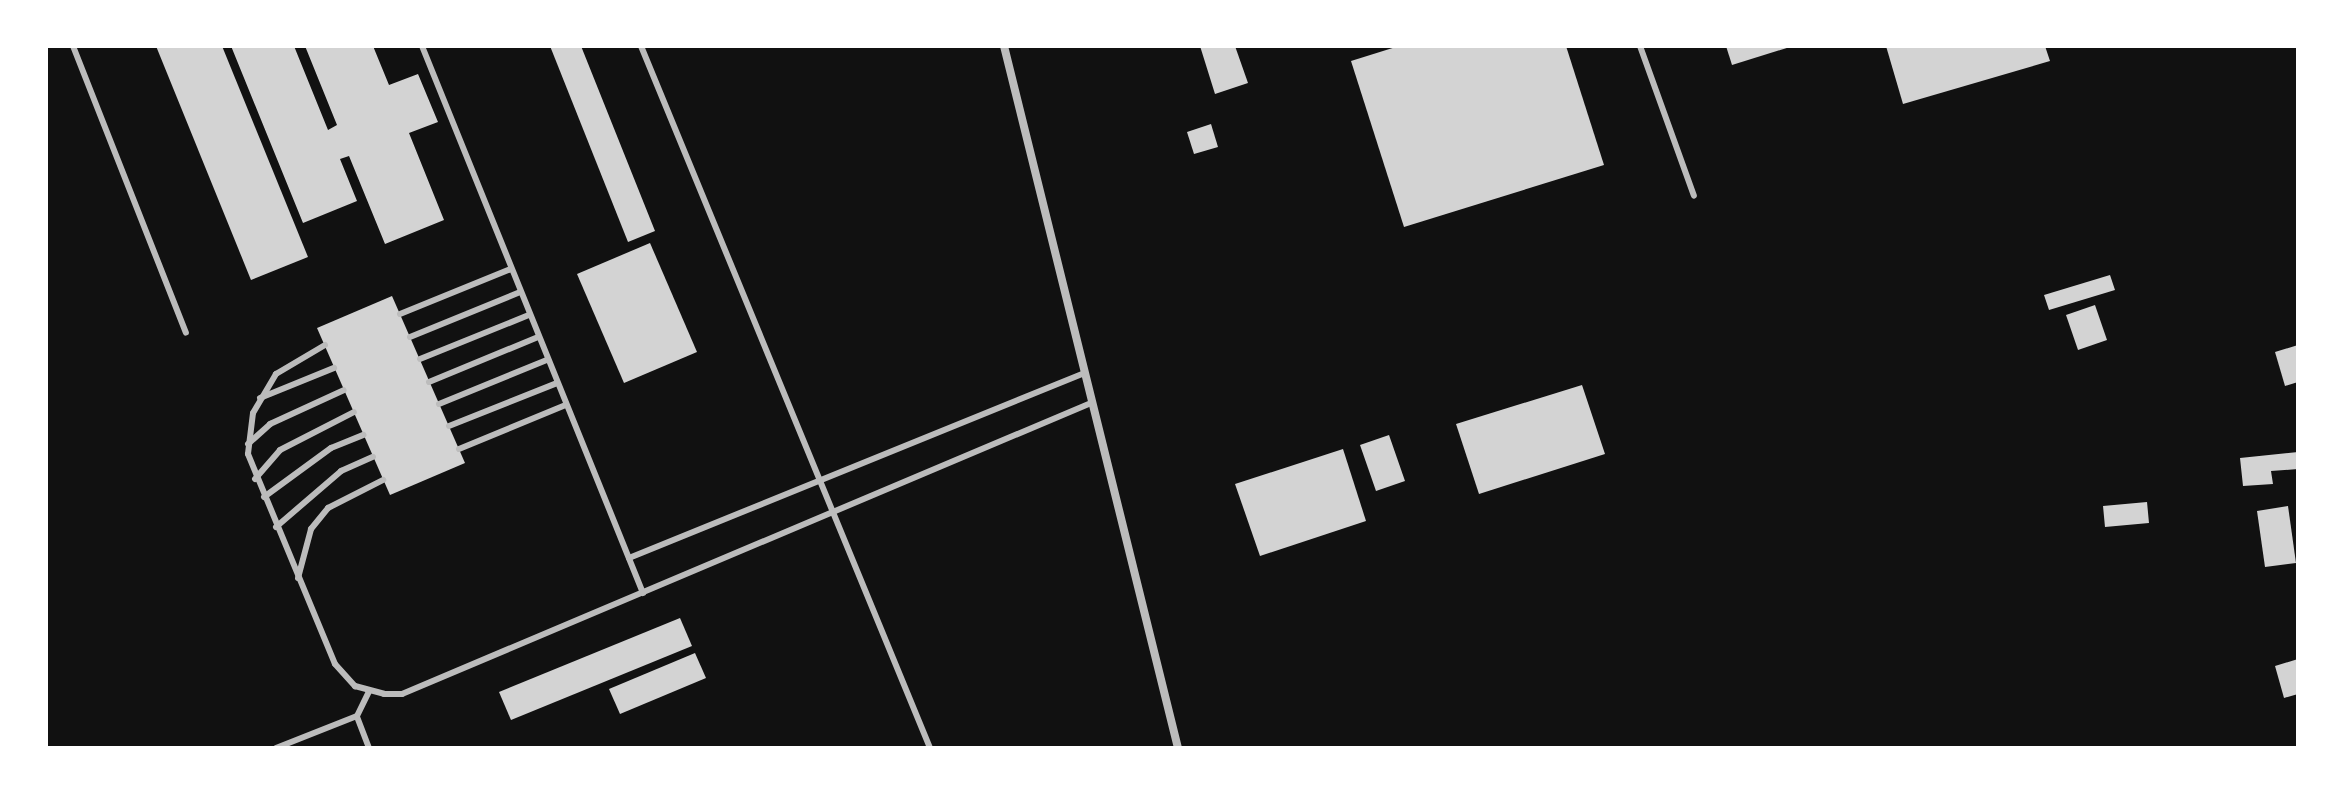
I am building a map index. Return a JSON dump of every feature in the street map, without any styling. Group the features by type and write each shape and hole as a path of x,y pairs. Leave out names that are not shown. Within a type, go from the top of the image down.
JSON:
{"street":[{"path":"1004,46 1178,748"}],"lane":[{"path":"73,46 186,333"},
{"path":"422,46 643,593"},
{"path":"641,46 930,748"},
{"path":"1640,46 1694,196"},
{"path":"400,314 511,269"},
{"path":"410,337 520,292"},
{"path":"420,359 529,315"},
{"path":"429,382 538,337"},
{"path":"325,345 294,358 260,398 248,444 255,479 335,664 369,691 402,694 1091,403"},
{"path":"439,404 547,360"},
{"path":"260,398 334,368"},
{"path":"629,558 1084,373"},
{"path":"449,426 557,383"},
{"path":"248,444 270,424 344,390"},
{"path":"459,449 566,405"},
{"path":"255,479 280,450 354,412"},
{"path":"264,497 331,448 364,435"},
{"path":"276,527 341,471 373,457"},
{"path":"298,579 301,553 328,508 383,480"},
{"path":"276,748 357,716 369,691"},
{"path":"357,716 369,748"}],"building":[{"path":"156,46 222,46 308,257 251,280"},
{"path":"231,46 294,46 328,130 337,125 305,46 373,46 389,85 418,74 438,122 409,133 444,220 385,244 349,156 340,159 357,201 303,223"},
{"path":"550,46 581,46 655,231 628,242"},
{"path":"1200,46 1235,46 1248,83 1215,94"},
{"path":"1399,46 1566,46 1604,165 1404,227 1351,61"},
{"path":"1726,46 1790,46 1790,47 1732,65"},
{"path":"1886,46 2045,46 2050,61 1903,104"},
{"path":"1211,124 1218,147 1194,154 1187,132"},
{"path":"650,243 697,352 624,383 577,274"},
{"path":"2110,275 2115,290 2049,310 2044,295"},
{"path":"392,296 465,463 390,495 317,328"},
{"path":"2095,305 2107,340 2078,350 2066,315"},
{"path":"2298,345 2298,382 2285,386 2275,352"},
{"path":"1582,385 1605,454 1479,494 1456,424"},
{"path":"1389,435 1405,481 1376,491 1360,445"},
{"path":"1343,449 1366,521 1260,556 1235,484"},
{"path":"2298,452 2298,469 2271,471 2273,484 2243,486 2240,458"},
{"path":"2147,502 2149,523 2105,527 2103,506"},
{"path":"2288,506 2296,563 2265,567 2257,511"},
{"path":"680,618 692,646 511,720 499,692"},
{"path":"695,653 706,678 620,714 609,689"},
{"path":"2298,659 2298,694 2284,698 2275,666"}]}
